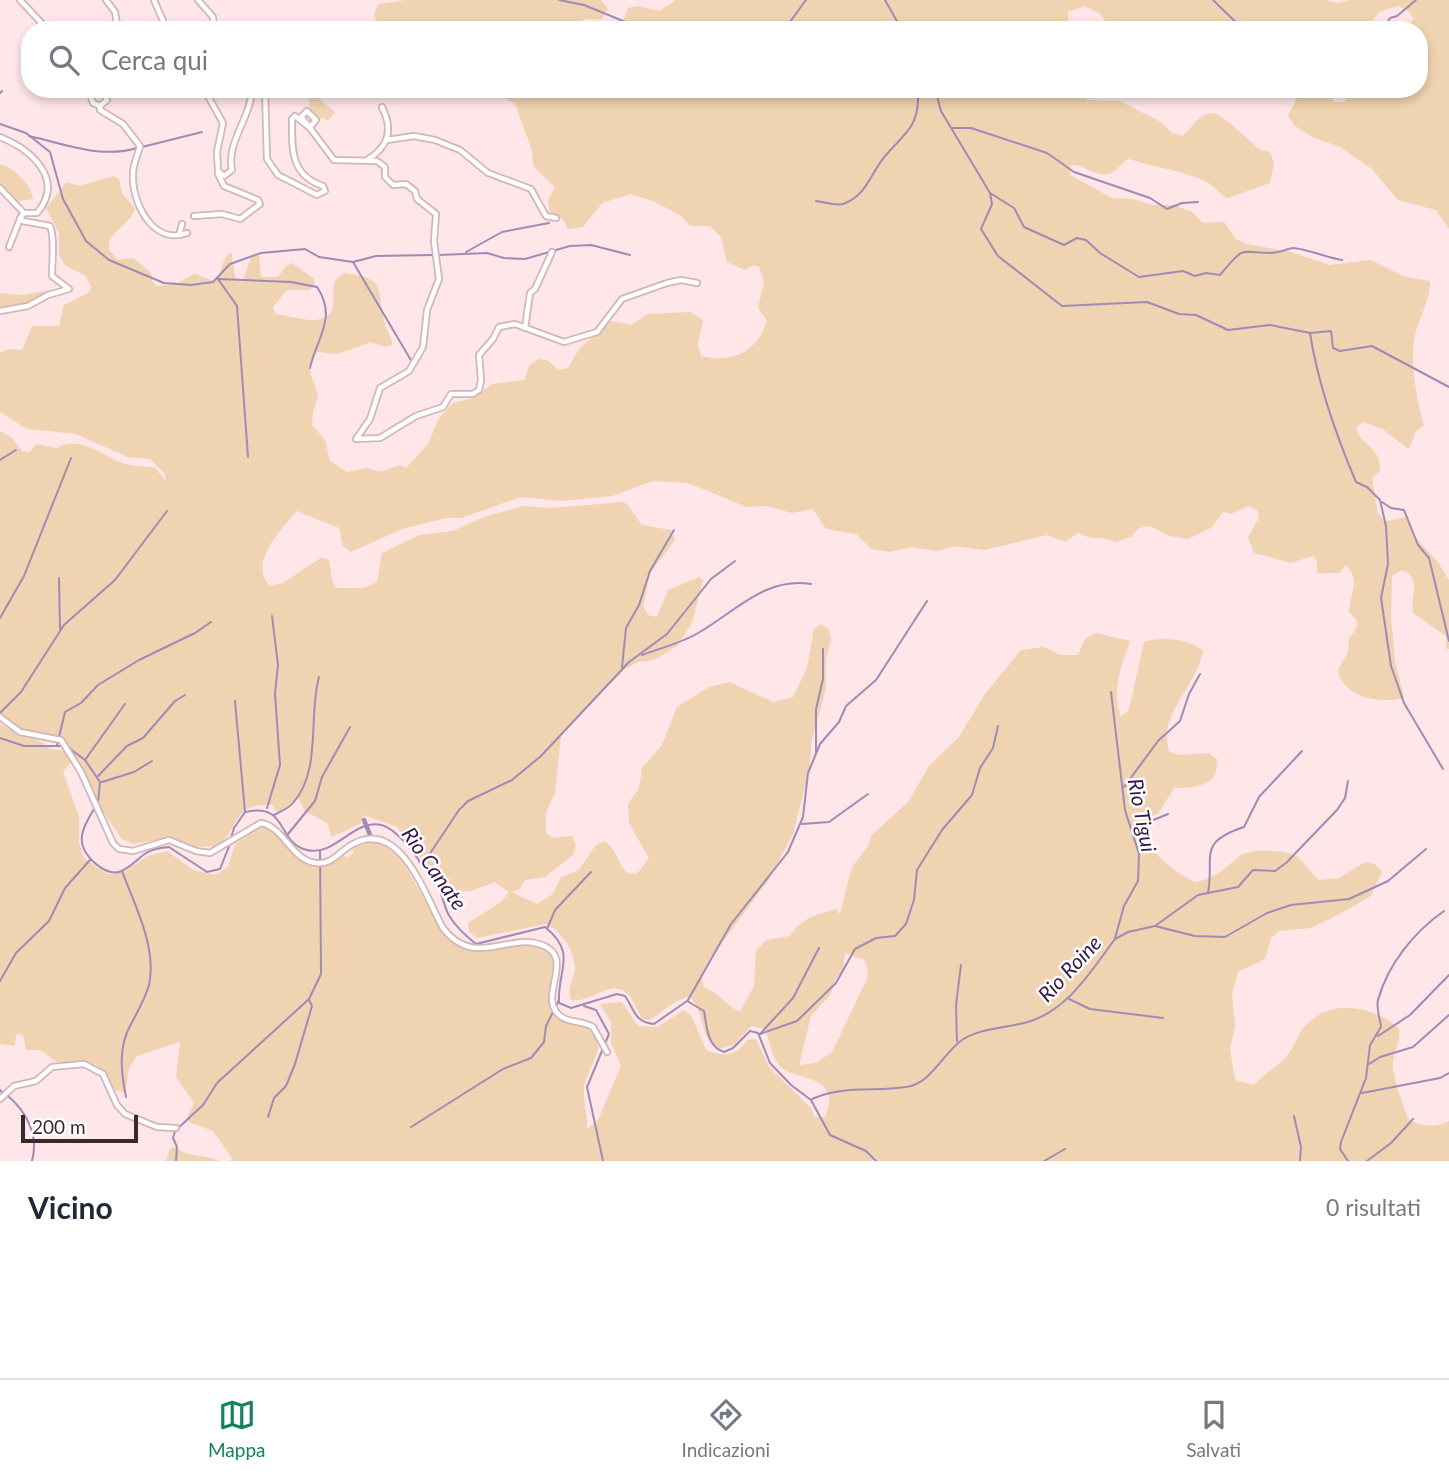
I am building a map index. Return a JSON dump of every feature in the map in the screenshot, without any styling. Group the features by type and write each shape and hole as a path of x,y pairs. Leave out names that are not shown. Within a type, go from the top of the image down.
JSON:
{"street":[{"path":"20,0 40,21"},
{"path":"106,0 115,12 116,21"},
{"path":"154,0 163,21"},
{"path":"198,0 214,21"},
{"path":"91,98 105,114 122,124 140,146 133,175 137,200 151,226 178,236 187,233"},
{"path":"100,106 106,98"},
{"path":"194,216 225,214 240,219 258,206 260,201 224,186 216,152 223,123 209,98"},
{"path":"219,173 226,176 232,170 231,154 248,115 251,98"},
{"path":"265,98 265,148 270,166 285,179 321,194 325,191 323,186 305,178 297,165 292,123 298,117 334,160 380,163 386,169 385,176 389,181 397,187 407,185 437,216 433,241 439,279 427,310 423,347 409,371 380,388 370,419 355,438 380,438 416,416 443,407 451,394 474,394 481,386 479,355 499,327 516,324 564,342 597,332 622,299 681,280 697,283"},
{"path":"366,161 381,153 387,140 387,117 382,107"},
{"path":"387,140 414,136 453,147 488,173 531,189 547,216 556,218"},
{"path":"0,137 34,157 46,174 47,192 37,213 24,212 0,188"},
{"path":"9,247 24,212"},
{"path":"0,311 29,306 48,295 69,289 52,275 50,249 53,236 50,226 23,221 20,218"},
{"path":"178,236 183,224"},
{"path":"526,328 530,293 535,289 552,252"},
{"path":"0,717 20,732 55,737 63,743 74,758 113,843 124,850 169,840 204,853 226,845 253,825 265,823 303,859 320,863 336,859 356,842 377,839 388,841 400,850 447,934 474,948 527,943 542,946 557,962 552,998 555,1009 565,1019 591,1025 607,1052"},
{"path":"0,1100 14,1086 36,1081 52,1067 84,1064 103,1074 117,1105 125,1114 157,1127 176,1128"}],"shaded area":[{"path":"405,0 601,0 608,9 602,19 582,21 376,21 374,14 379,4"},
{"path":"676,0 1325,0 1338,3 1350,0 1449,0 1449,229 1436,210 1398,200 1372,169 1340,147 1312,137 1295,126 1288,116 1297,98 1332,98 1334,102 1344,102 1346,98 1428,98 1428,21 1412,21 1414,19 1407,10 1398,6 1379,12 1372,21 1105,21 1099,13 1085,6 1068,12 1068,21 623,21 628,8 638,6 659,11"},
{"path":"308,98 318,98 335,112 328,121 322,117 319,120 310,108"},
{"path":"505,98 1086,98 1120,101 1161,122 1172,133 1182,136 1203,115 1214,113 1259,148 1271,154 1274,164 1270,183 1228,198 1196,177 1129,159 1114,172 1105,174 1071,165 1070,175 1112,198 1133,199 1153,205 1174,205 1192,212 1203,223 1224,222 1236,239 1246,244 1291,252 1329,265 1371,260 1405,277 1430,281 1413,348 1415,382 1424,425 1416,431 1409,449 1382,429 1363,422 1356,428 1362,440 1378,456 1380,463 1380,471 1372,477 1378,514 1386,521 1406,517 1417,539 1437,561 1449,580 1449,649 1446,649 1446,636 1413,613 1412,577 1401,570 1392,576 1391,619 1395,660 1404,698 1384,700 1364,697 1347,687 1341,679 1338,670 1348,652 1349,639 1357,627 1357,620 1349,612 1354,582 1346,565 1339,573 1317,573 1317,561 1313,556 1291,563 1254,553 1248,538 1259,517 1257,510 1249,506 1231,514 1223,512 1211,528 1188,539 1170,536 1150,526 1139,528 1131,537 1115,542 1078,533 1065,542 1047,535 984,550 953,546 938,551 911,547 891,552 871,549 856,534 826,529 813,509 792,513 767,506 747,507 688,483 653,481 612,496 561,501 521,497 461,518 446,518 402,529 351,552 343,546 339,528 297,511 269,547 262,567 270,586 283,583 322,557 329,560 333,583 337,588 364,588 377,582 382,553 419,535 453,531 484,517 524,506 552,508 623,502 642,525 671,530 675,540 650,573 643,606 648,615 657,617 668,590 699,577 703,580 692,623 677,646 654,660 638,662 625,669 561,735 555,793 546,812 546,833 553,838 572,836 576,845 573,855 545,877 525,880 520,889 511,892 537,904 553,894 561,877 579,870 595,846 604,841 612,848 627,873 637,874 649,858 629,823 628,804 639,788 642,768 662,745 677,707 709,687 729,682 773,702 793,697 807,668 814,629 821,624 829,629 831,639 826,659 826,689 812,739 809,771 793,834 769,879 708,962 701,977 704,987 740,1012 754,986 756,951 766,940 790,936 799,925 810,918 836,909 840,914 852,867 869,845 871,836 909,801 929,766 959,737 985,694 1021,650 1044,647 1060,655 1078,655 1085,639 1096,633 1130,641 1117,688 1121,717 1129,710 1144,642 1167,639 1196,646 1203,650 1200,663 1173,712 1167,737 1169,751 1178,755 1209,753 1217,759 1217,768 1205,784 1174,788 1158,814 1148,818 1143,838 1148,845 1173,868 1195,882 1208,879 1242,855 1266,851 1296,856 1319,880 1339,878 1365,862 1375,864 1382,872 1371,896 1311,928 1279,931 1271,938 1265,959 1238,972 1232,993 1235,1026 1230,1048 1235,1080 1254,1085 1286,1057 1300,1032 1317,1016 1340,1008 1365,1010 1399,1028 1393,1066 1409,1120 1429,1126 1449,1121 1449,1161 230,1161 232,1158 213,1131 189,1122 187,1117 194,1103 176,1077 180,1042 137,1056 129,1069 125,1093 115,1090 105,1072 95,1064 57,1062 40,1050 26,1050 23,1035 16,1034 15,1046 0,1044 0,724 51,749 66,751 72,760 63,772 79,817 79,842 83,857 108,874 123,873 147,856 167,851 193,870 215,875 228,867 235,844 261,826 268,828 293,854 312,865 332,863 343,855 347,858 354,852 351,848 372,842 382,843 399,855 443,932 458,944 475,951 522,945 540,947 548,952 554,960 555,969 552,1008 557,1016 567,1022 589,1026 596,1032 598,1040 596,1056 584,1089 587,1129 598,1120 621,1066 611,1043 611,1022 600,1004 622,1002 638,1026 657,1027 684,1010 692,1017 706,1050 712,1052 729,1054 739,1050 747,1040 756,1039 769,1067 811,1108 815,1117 825,1117 829,1103 828,1092 814,1080 785,1070 779,1065 764,1029 751,1026 735,1044 720,1049 708,1038 695,1003 690,997 674,1003 649,1020 642,1019 630,996 621,989 608,989 584,999 571,1000 574,959 563,938 546,924 477,938 469,932 468,923 501,902 509,892 495,882 471,891 446,891 397,827 364,815 360,824 332,837 327,823 305,811 298,798 278,813 272,805 250,807 239,816 219,846 196,847 171,838 133,844 122,839 101,809 79,762 60,737 22,731 0,714 0,431 12,438 23,452 30,452 36,444 57,448 64,444 79,444 122,463 155,468 166,481 165,474 150,459 128,457 76,434 27,429 0,412 0,353 9,349 22,350 32,326 59,326 64,305 88,293 91,287 86,276 66,266 59,255 59,233 46,208 67,182 80,186 113,176 119,179 122,193 135,209 114,234 109,250 118,260 133,258 151,273 152,281 157,286 177,284 195,273 216,279 231,252 236,281 243,280 252,255 259,256 261,277 278,277 286,266 292,263 314,279 315,286 309,290 287,290 273,307 275,314 315,320 328,316 332,310 334,282 343,273 374,282 380,293 392,345 385,347 371,342 338,354 317,352 310,369 318,397 312,425 325,440 330,461 347,472 368,468 381,472 399,465 406,468 428,444 439,418 453,403 473,398 492,384 524,380 530,365 539,359 549,361 558,370 568,368 579,349 611,321 631,325 648,314 690,312 703,320 698,345 701,356 712,358 733,357 742,353 757,341 763,332 767,321 758,308 764,282 759,267 754,265 745,270 727,262 721,237 710,226 690,226 680,215 655,202 631,194 602,203 583,227 568,229 563,219 550,212 548,201 555,187 533,166 532,150 515,104","holes":["845,953 864,960 868,970 867,979 832,1052 816,1063 799,1065 811,1016 831,994 835,979 843,971"]},
{"path":"0,164 21,178 33,199 18,201 0,183"},
{"path":"57,291 27,304 0,309 0,293 22,295"},
{"path":"175,1147 219,1161 166,1161 170,1149"}],"waterway":[{"path":"559,0 584,5 623,21"},
{"path":"791,21 806,0"},
{"path":"885,0 897,21"},
{"path":"1213,0 1235,21"},
{"path":"1388,21 1416,0"},
{"path":"816,201 843,204 858,195 881,162 911,127 917,112 918,98"},
{"path":"937,98 941,111 990,193 992,204 981,229 998,256 1062,306 1147,302 1179,314 1196,315 1228,330 1270,325 1310,333 1331,331 1333,348 1340,351 1372,346 1449,387"},
{"path":"0,124 26,133 50,152 63,199 86,241 109,260 164,283 191,285 213,282 230,264 261,253 305,249 319,257 353,262 376,256 433,255"},
{"path":"952,128 971,128 1047,153 1074,172 1150,198 1167,209 1182,203 1198,202"},
{"path":"142,147 202,132"},
{"path":"29,136 96,151 137,148"},
{"path":"990,193 1014,208 1024,227 1064,245 1077,238 1086,240 1100,253 1139,277 1183,271 1195,276 1206,273 1220,275 1242,253 1274,253 1293,248 1342,260"},
{"path":"466,252 502,232 549,223"},
{"path":"439,255 487,253 504,258 525,259 570,246 591,245 630,255"},
{"path":"353,262 412,362"},
{"path":"218,279 237,306 248,457"},
{"path":"219,279 291,282 317,287 323,298 326,319 310,368"},
{"path":"1310,333 1328,409 1356,482 1367,487 1380,500 1386,526 1388,564 1381,598 1391,666 1404,703 1443,769"},
{"path":"0,460 16,450"},
{"path":"0,618 24,576 71,458"},
{"path":"1382,502 1391,508 1404,510 1418,545 1429,558 1449,641"},
{"path":"0,713 21,692 64,625 115,580 167,511"},
{"path":"622,667 626,628 639,605 650,571 674,530"},
{"path":"419,862 429,855 468,801 512,780 541,756 629,662 667,634 711,579 735,561"},
{"path":"59,578 60,629"},
{"path":"642,655 692,637 764,591 794,583 811,584"},
{"path":"688,1000 731,924 788,852 803,817 808,773 820,744 839,722 846,706 876,680 927,601"},
{"path":"267,808 280,765 275,694 278,665 272,616"},
{"path":"57,745 65,712 81,703 98,685 211,622"},
{"path":"816,752 816,709 823,679 823,649"},
{"path":"1124,787 1158,741 1180,721 1189,694 1200,674"},
{"path":"274,815 293,803 308,775 319,677"},
{"name":"Rio Tigui","path":"1111,692 1125,810 1139,854 1138,881 1124,906 1115,938"},
{"path":"98,776 127,746 143,738 175,701 185,695"},
{"path":"235,701 245,812"},
{"path":"85,760 125,704"},
{"path":"760,1034 797,1021 836,983 855,949 876,938 895,936 906,924 914,900 917,870 942,830 972,795 980,768 993,748 998,726"},
{"path":"288,834 315,801 322,777 350,727"},
{"name":"Rio Canate","path":"0,738 24,746 63,746"},
{"name":"Rio Canate","path":"69,748 85,760 100,782 98,802"},
{"path":"1208,893 1213,845 1229,833 1244,827 1259,797 1302,751"},
{"path":"102,782 134,772 152,761"},
{"name":"Rio Roine","path":"812,1099 835,1092 915,1085 969,1036 1042,1016 1078,988 1115,939 1128,932 1155,926 1198,895 1238,887 1253,870 1275,871 1286,863 1337,810 1345,798 1348,781"},
{"path":"802,824 829,822 868,794"},
{"name":"Rio Canate","path":"95,807 84,828 83,848 96,864 109,871 122,871 146,853 169,847 207,872 220,869 230,844"},
{"name":"Rio Canate","path":"231,838 245,812 259,810 276,818 290,840 307,850 326,848 362,827 381,825 389,828 414,853 440,892 453,921 476,944 545,927 555,937 561,945 564,962 559,1003 571,1008 617,994 625,996 642,1021 654,1024 687,1001 704,1011 711,1041 724,1052 733,1048 750,1031 758,1033 770,1063 791,1085 811,1100 830,1135 866,1151 876,1161"},
{"path":"1139,850 1141,830 1151,821 1168,814"},
{"name":"Rio Canate","path":"364,820 370,835"},
{"path":"1155,926 1195,936 1225,937 1267,913 1291,905 1349,899 1388,881 1426,849"},
{"path":"176,1161 177,1147 173,1138 175,1131 203,1105 217,1083 309,999 321,974 320,850"},
{"path":"0,981 16,953 49,921 65,888 90,860"},
{"path":"122,871 143,927 151,971 149,985 127,1033 122,1051 126,1097"},
{"path":"547,929 555,910 591,872"},
{"path":"1348,1161 1340,1149 1341,1142 1366,1078 1370,1045 1381,1027 1378,1003 1382,987 1404,950 1422,929 1444,911"},
{"path":"760,1034 793,998 819,948"},
{"path":"957,1041 956,1005 961,965"},
{"path":"1378,1036 1410,1015 1449,975"},
{"path":"1069,999 1090,1009 1163,1018"},
{"path":"268,1117 274,1098 286,1086 295,1064 312,1006 309,1000"},
{"path":"411,1127 503,1069 531,1058 544,1042 546,1026 559,1000"},
{"path":"584,1006 596,1010 609,1034 587,1087 603,1161"},
{"path":"1369,1064 1380,1057 1413,1047 1449,1015"},
{"path":"1362,1093 1440,1078 1449,1073"},
{"path":"8,1096 21,1109 30,1125 34,1143 32,1161"},
{"path":"1294,1116 1301,1147 1300,1161"},
{"path":"1367,1161 1391,1143 1413,1119"},
{"path":"1044,1161 1065,1149"}]}
